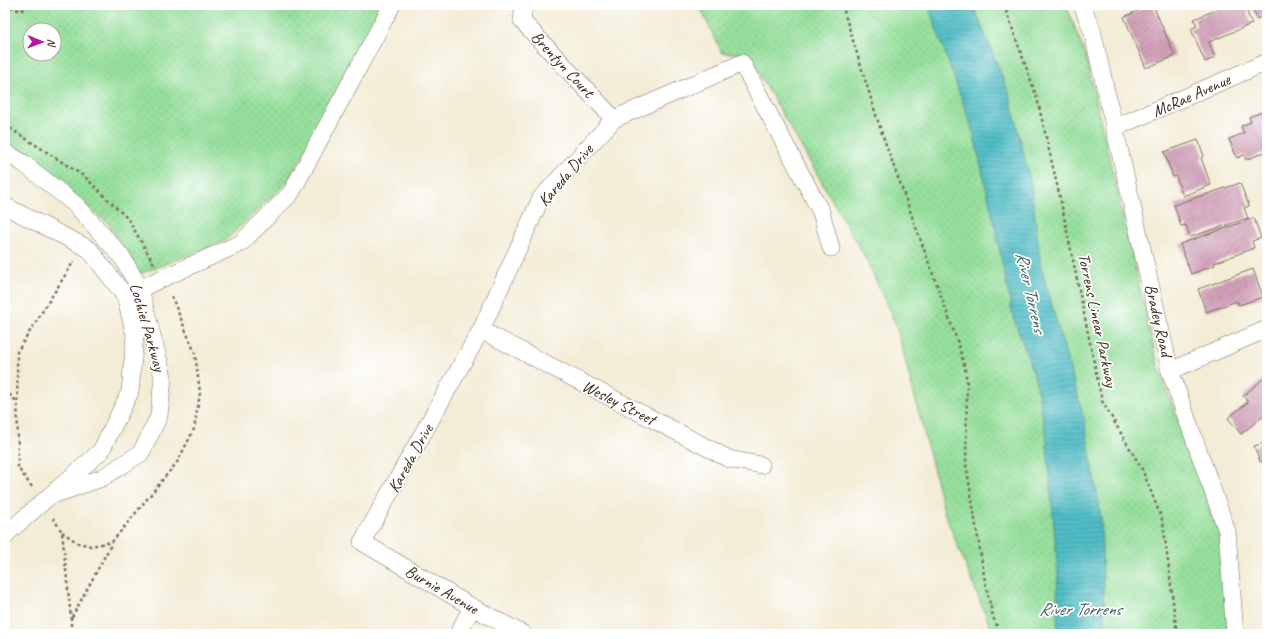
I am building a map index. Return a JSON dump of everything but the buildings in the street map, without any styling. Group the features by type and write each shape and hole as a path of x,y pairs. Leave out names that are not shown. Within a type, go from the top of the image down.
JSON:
{"street":[{"path":"132,292 241,242 291,194 392,5"},
{"name":"Brentyn Court","path":"524,5 522,21 614,119"},
{"name":"Bradey Road","path":"1082,5 1092,30 1170,371 1227,531 1236,634"},
{"name":"McRae Avenue","path":"1114,128 1267,62"},
{"name":"Kareda Drive","path":"362,542 481,330 541,198 614,119 742,63 822,212 830,248"},
{"name":"Lochiel Parkway","path":"5,152 23,163 76,205 122,257 132,292 163,378 159,416 141,453 102,478 42,493"},
{"name":"Lochiel Parkway","path":"5,206 89,249 132,292 135,335 130,392 101,451 42,493 5,537"},
{"path":"1170,371 1267,329"},
{"name":"Wesley Street","path":"481,330 730,459 761,465"},
{"name":"Burnie Avenue","path":"362,542 472,607 523,634"},
{"path":"458,634 472,607"}],"path":[{"path":"5,5 21,10 29,5"},
{"path":"842,5 881,131 958,343 965,369 967,383 966,464 985,581 993,617 1001,634"},
{"name":"Torrens Linear Parkway","path":"1004,5 1038,98 1062,202 1102,400 1142,469 1163,522 1177,634"},
{"path":"42,493 18,468 17,352 76,257"},
{"path":"5,390 18,403"},
{"path":"51,514 62,532 71,618 71,634"},
{"path":"71,618 112,542"}],"green space":[{"path":"5,5 384,5 288,181 225,241 139,274 109,224 35,163 5,147"},
{"path":"699,5 1066,5 1085,54 1158,366 1220,533 1229,634 993,634 945,514 896,325 866,259 747,53 722,53"}],"water":[{"name":"River Torrens","path":"928,5 973,5 1009,93 1031,184 1041,267 1084,418 1101,519 1105,634 1058,634 1058,574 1046,434 1035,378 1013,316 994,222 973,131"}]}
